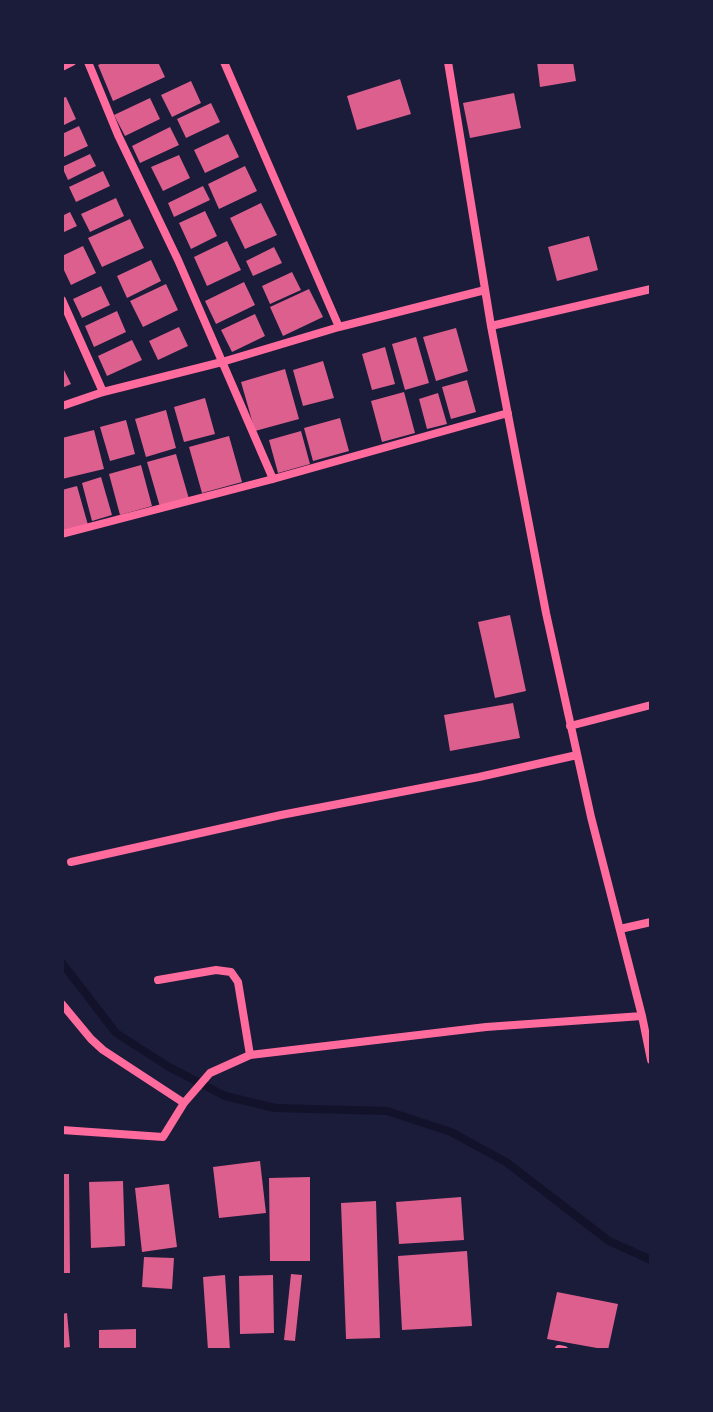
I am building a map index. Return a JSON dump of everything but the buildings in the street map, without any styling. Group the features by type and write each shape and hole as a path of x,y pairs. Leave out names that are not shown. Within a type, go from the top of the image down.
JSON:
{"street":[{"path":"62,67 72,62"},
{"path":"88,62 273,479"},
{"path":"224,62 339,327"},
{"path":"448,62 491,326 570,726 651,1060"},
{"path":"491,326 651,289"},
{"path":"62,406 339,327 485,290"},
{"path":"62,300 103,392"},
{"path":"62,534 508,413"},
{"path":"570,726 651,705"},
{"path":"71,862 254,820 577,755"},
{"path":"620,929 651,922"},
{"path":"158,980 216,970 231,972 238,982 250,1055"},
{"path":"62,1004 103,1050 186,1100"},
{"path":"62,1130 160,1138 166,1135 186,1100 210,1073 250,1055 486,1027 642,1016"}],"waterway":[{"path":"62,963 116,1033 169,1067 225,1096 275,1108 387,1111 451,1132 506,1162 609,1241 651,1260"}]}
